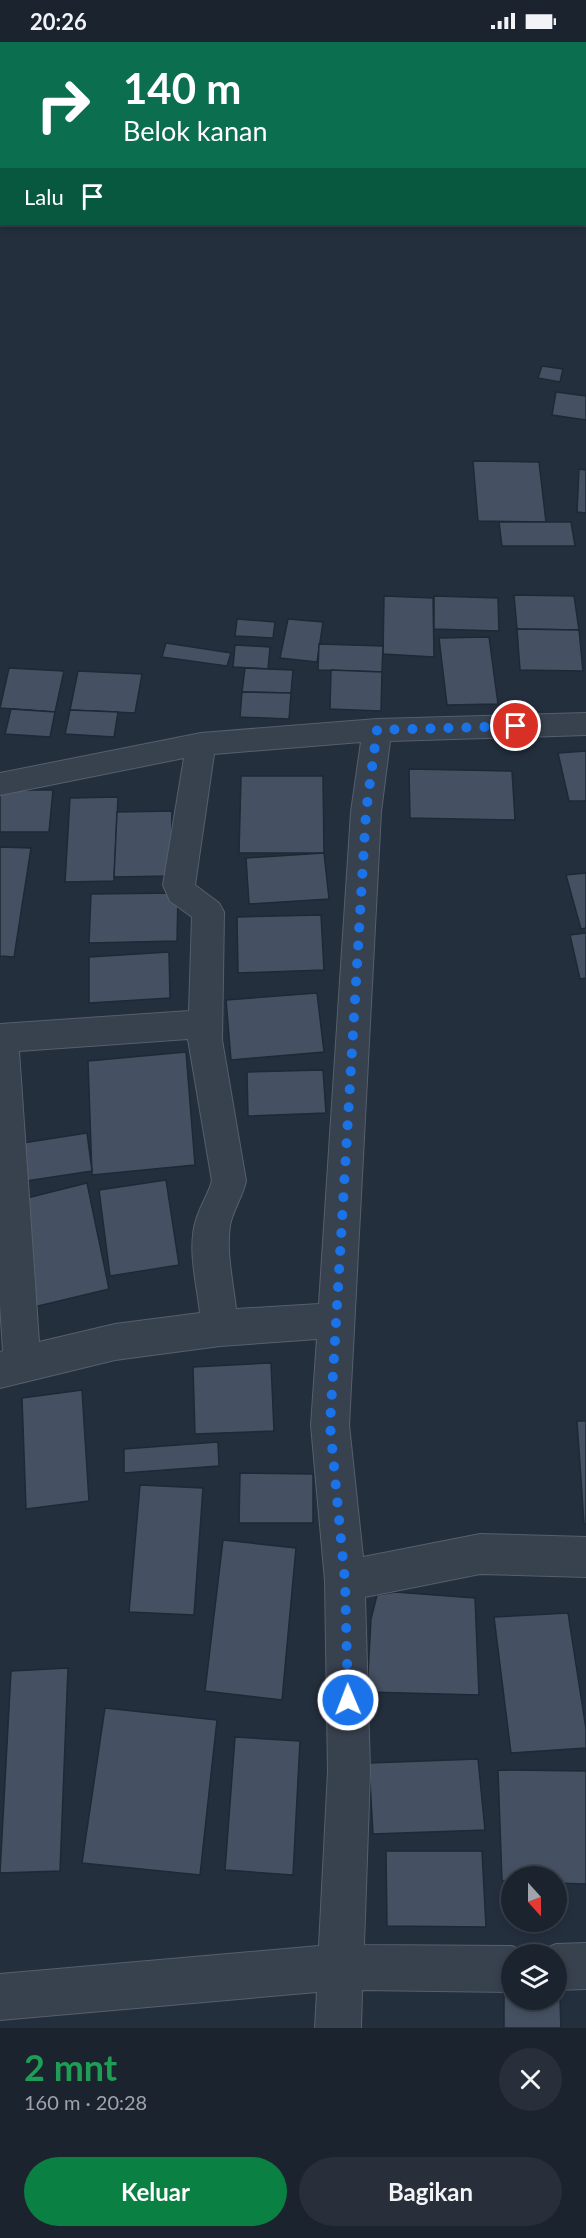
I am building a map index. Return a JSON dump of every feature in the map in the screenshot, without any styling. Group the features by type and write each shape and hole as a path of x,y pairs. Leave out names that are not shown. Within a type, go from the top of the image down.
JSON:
{"street":[{"path":"0,784 201,744 377,730 586,724"},
{"path":"338,2028 349,1771 345,1581 330,1425 366,812 377,730"},
{"path":"201,744 179,885 181,892 208,912 204,1024 229,1181 226,1196 213,1221 212,1237 220,1329"},
{"path":"204,1024 1,1038 11,1367 115,1342 220,1329 336,1320"},
{"path":"345,1581 480,1554 586,1557"},
{"path":"567,1967 586,1966"},
{"path":"0,1997 339,1967 501,1969"}],"building":[{"path":"542,366 563,369 560,382 538,378"},
{"path":"556,392 586,396 586,420 552,415"},
{"path":"473,461 539,462 546,522 478,521"},
{"path":"579,469 586,470 586,513 577,512"},
{"path":"499,522 571,522 575,546 502,546"},
{"path":"514,595 574,596 579,630 517,629"},
{"path":"384,596 433,598 434,657 383,654"},
{"path":"434,596 498,598 499,631 434,629"},
{"path":"237,619 275,622 273,638 235,636"},
{"path":"288,619 323,622 317,662 280,658"},
{"path":"517,629 579,630 583,671 520,670"},
{"path":"489,637 498,704 447,705 439,638"},
{"path":"166,643 231,653 227,666 162,657"},
{"path":"319,644 383,646 382,672 318,670"},
{"path":"235,645 270,647 268,669 233,667"},
{"path":"9,668 64,671 55,712 0,708"},
{"path":"245,668 293,670 291,693 242,692"},
{"path":"331,670 382,672 381,711 330,709"},
{"path":"78,671 142,674 135,713 70,710"},
{"path":"242,692 291,693 289,719 240,717"},
{"path":"11,709 55,712 50,737 5,734"},
{"path":"70,710 118,712 114,737 65,734"},
{"path":"586,751 586,801 569,801 558,753"},
{"path":"409,769 512,771 515,820 410,818"},
{"path":"241,776 323,776 324,853 239,853"},
{"path":"53,790 49,832 0,832 0,792"},
{"path":"118,797 114,881 65,882 70,798"},
{"path":"172,811 171,876 114,877 117,812"},
{"path":"0,847 31,848 14,957 0,956"},
{"path":"324,853 329,899 249,904 246,858"},
{"path":"586,873 586,928 581,929 566,875"},
{"path":"178,893 177,941 89,943 91,894"},
{"path":"321,915 324,970 238,973 237,917"},
{"path":"586,933 586,978 580,979 570,935"},
{"path":"169,952 170,998 89,1003 89,957"},
{"path":"317,993 324,1052 231,1060 226,1000"},
{"path":"186,1052 195,1165 92,1175 88,1061"},
{"path":"323,1070 326,1113 248,1116 247,1072"},
{"path":"87,1133 92,1171 13,1183 10,1145"},
{"path":"166,1180 179,1265 110,1276 99,1190"},
{"path":"87,1183 109,1289 34,1307 15,1201"},
{"path":"271,1363 274,1431 195,1434 193,1367"},
{"path":"82,1390 89,1501 26,1509 22,1398"},
{"path":"577,1421 586,1421 586,1524 584,1524"},
{"path":"218,1442 219,1466 124,1473 124,1449"},
{"path":"240,1473 313,1474 313,1523 239,1523"},
{"path":"140,1485 203,1488 194,1615 129,1612"},
{"path":"223,1540 296,1548 282,1700 205,1691"},
{"path":"395,1592 475,1598 479,1695 367,1692 371,1619 377,1595"},
{"path":"568,1613 586,1729 586,1748 511,1753 494,1617"},
{"path":"68,1668 60,1871 0,1873 11,1671"},
{"path":"105,1708 217,1720 200,1875 82,1863"},
{"path":"235,1737 300,1741 293,1875 225,1870"},
{"path":"478,1759 485,1830 373,1834 369,1763"},
{"path":"498,1770 586,1771 586,1884 567,1883 567,1866 501,1866"},
{"path":"386,1851 482,1851 486,1927 387,1926"},
{"path":"504,2010 560,2010 561,2028 504,2028"}],"route":[{"path":"348,1700 345,1581 330,1425 366,812 377,730 516,726"}]}
